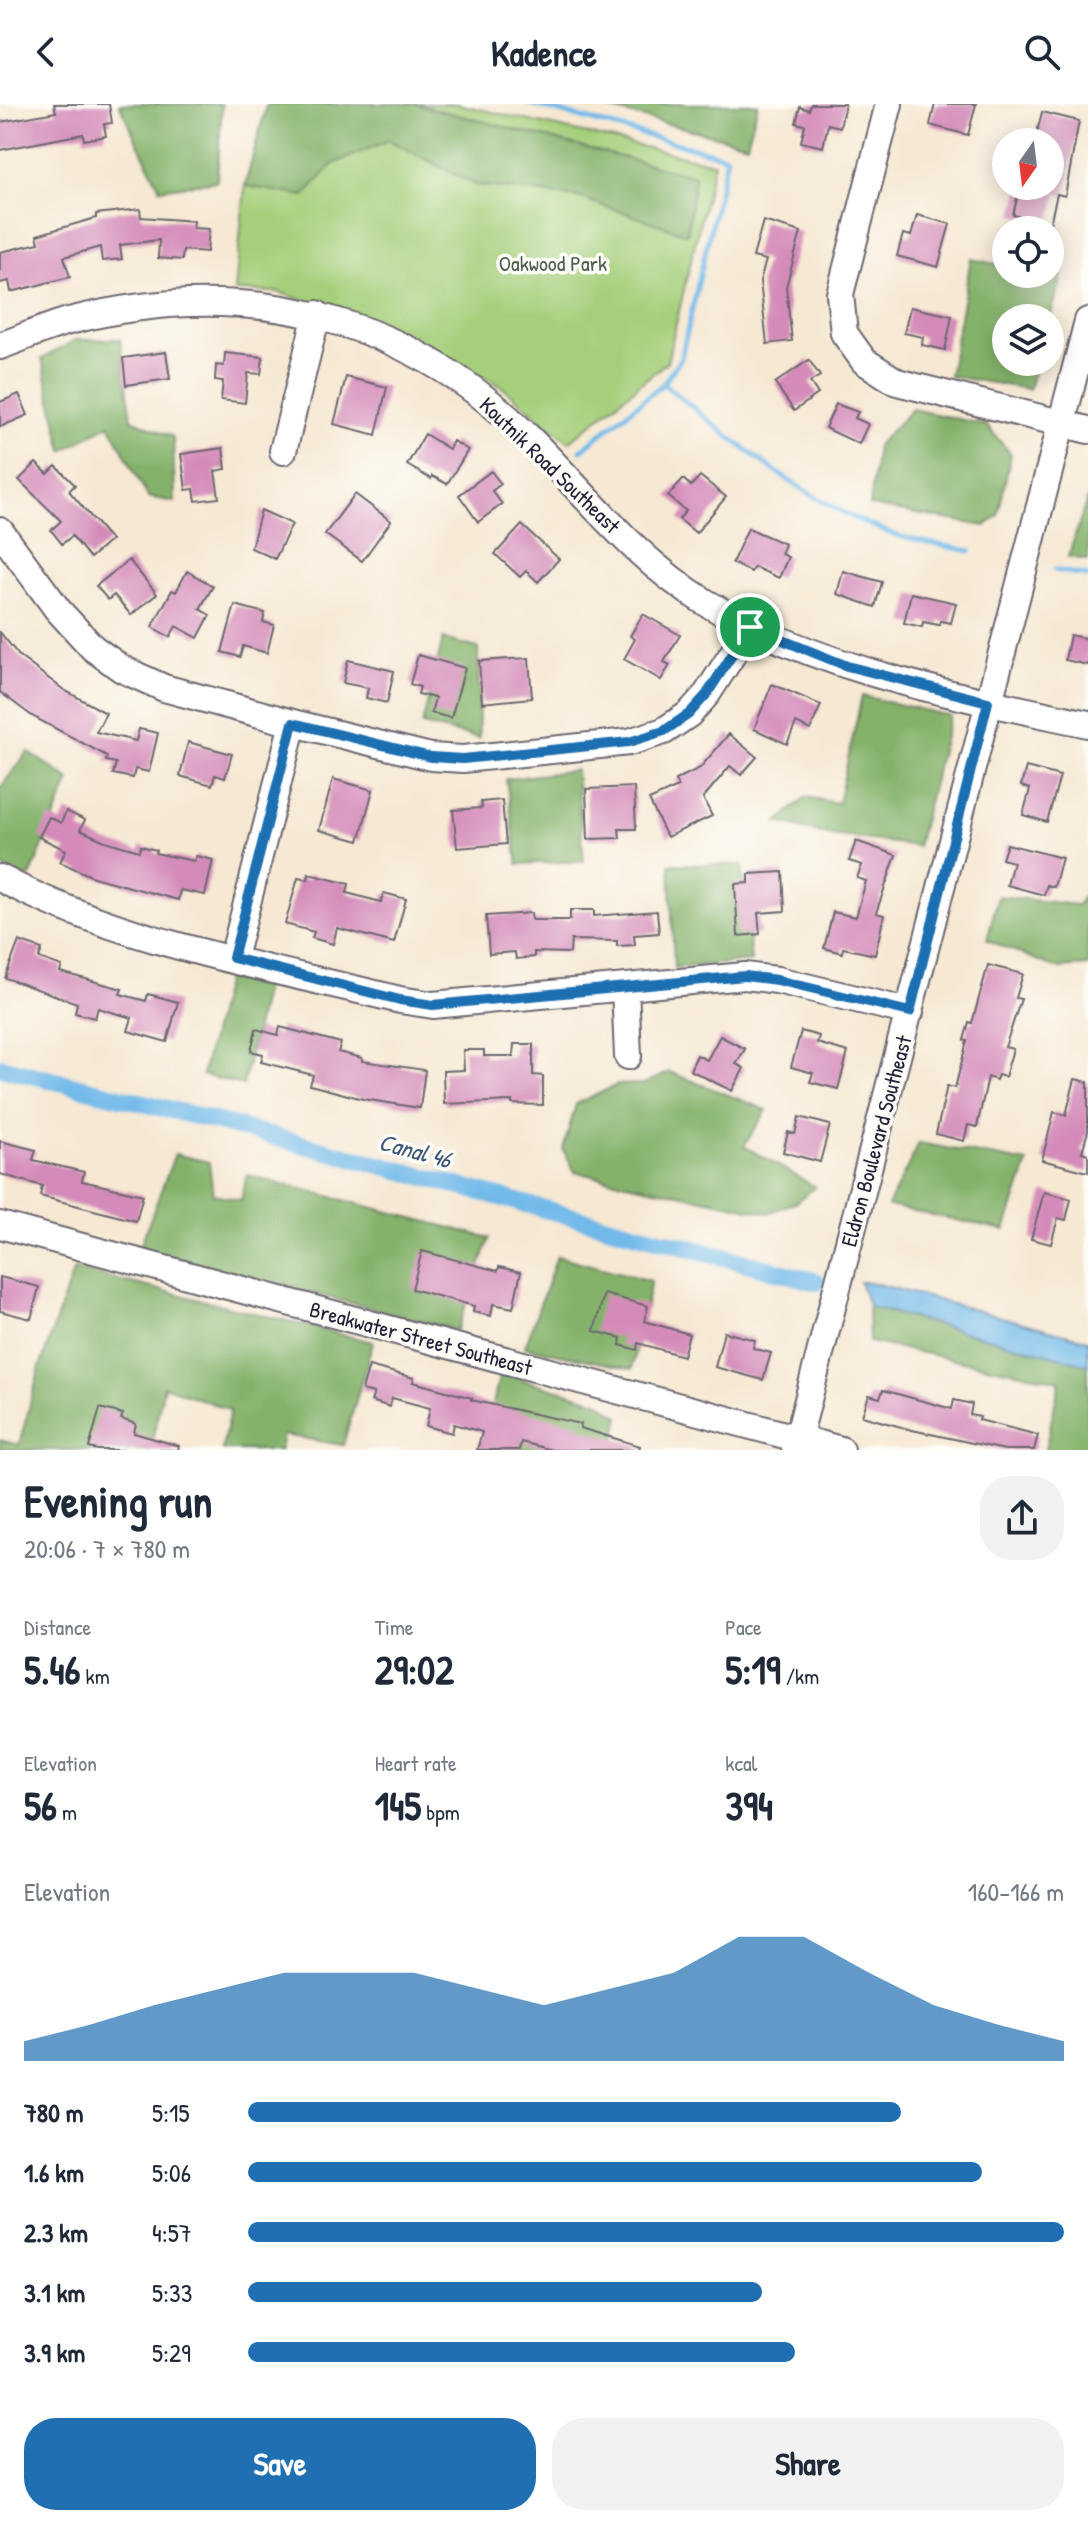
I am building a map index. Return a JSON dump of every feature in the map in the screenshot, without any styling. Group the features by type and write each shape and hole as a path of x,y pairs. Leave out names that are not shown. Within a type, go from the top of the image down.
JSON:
{"street":[{"path":"889,104 840,294 844,333 864,361 897,382 1088,430"},
{"name":"Koutnik Road Southeast","path":"0,346 68,321 205,302 264,304 317,314 355,326 409,351 467,384 525,434 640,554 702,600 750,627 847,666 1088,724"},
{"path":"283,451 317,314"},
{"name":"Eldron Boulevard Southeast","path":"796,1444 1088,321"},
{"path":"0,531 58,610 93,648 122,669 164,688 431,757 463,759 629,742 664,731 689,714 707,694 750,627"},
{"path":"233,958 293,723"},
{"path":"0,878 41,900 128,932 400,1000 433,1005 745,976 777,980 910,1012"},
{"path":"625,987 628,1056"},
{"name":"Breakwater Street Southeast","path":"0,1225 796,1444 841,1450"}],"green space":[{"path":"119,104 222,104 217,181 160,189"},
{"name":"Oakwood Park","path":"267,104 457,104 714,163 667,362 569,442 501,386 403,333 278,292 235,291 245,186"},
{"path":"267,104 415,104 695,176 687,234 578,197 476,185 389,140 333,164 304,196 245,186"},
{"path":"589,104 758,104 747,144"},
{"path":"971,259 992,263 992,288 1059,288 1054,304 992,304 992,376 1033,376 1029,389 949,376"},
{"path":"120,339 132,419 173,437 175,502 148,497 109,424 63,451 42,359 75,340"},
{"path":"912,409 986,425 1011,454 998,516 985,526 870,506 877,445"},
{"path":"1088,496 1088,560 1068,557"},
{"path":"443,639 478,648 479,738 422,725"},
{"path":"862,696 950,716 917,846 824,834 778,822 806,797 838,803"},
{"path":"28,752 70,780 30,877 12,873 0,865 0,788"},
{"path":"576,770 584,861 518,864 506,779"},
{"path":"670,864 742,865 751,961 674,968"},
{"path":"1088,890 1088,966 1056,968 987,940 998,896 1077,905"},
{"path":"226,978 265,988 243,1085 202,1075"},
{"path":"669,1072 767,1110 744,1146 815,1187 796,1202 769,1213 575,1172 563,1149 576,1104 617,1085 644,1084"},
{"path":"919,1143 1028,1163 1005,1230 888,1206"},
{"path":"175,1154 209,1162 213,1194 241,1200 247,1175 490,1238 457,1330 139,1249"},
{"path":"557,1256 651,1281 632,1369 525,1347"},
{"path":"74,1269 373,1342 343,1445 283,1435 280,1450 222,1450 230,1410 164,1386 150,1450 0,1450 0,1440 19,1445 40,1367"},
{"path":"868,1306 1088,1365 1088,1450 1045,1450 1060,1381 869,1342"},
{"path":"500,1373 597,1401 620,1417 612,1450 482,1450"}],"water":[{"path":"860,1282 870,1282 1088,1340 1088,1365 868,1306"}],"building":[{"path":"54,104 109,104 112,123 104,124 106,136 84,140 83,134 0,150 0,122 56,112"},
{"path":"811,104 845,104 840,127 828,124 823,147 801,142 805,125 796,123 800,107 809,110"},
{"path":"935,104 976,104 968,135 930,125"},
{"path":"1042,112 1079,121 1065,196 1064,128 1038,128"},
{"path":"1017,200 1056,200 1052,216 1013,215"},
{"path":"140,209 141,217 194,221 193,228 209,229 207,252 183,250 182,260 158,258 159,240 120,245 122,259 102,261 100,247 64,257 70,277 11,292 9,281 0,283 0,252 39,243 37,235 96,218 96,214"},
{"path":"917,215 950,224 938,267 897,256 903,234 911,236"},
{"path":"763,221 801,232 786,287 792,341 767,344 760,281 766,260 753,257"},
{"path":"910,307 952,316 945,350 922,345 923,337 904,333"},
{"path":"166,352 170,379 126,385 123,358"},
{"path":"225,353 263,357 261,374 248,373 245,403 221,400 223,381 215,380 216,365 224,366"},
{"path":"809,360 820,376 810,382 818,394 794,411 775,383"},
{"path":"346,377 387,387 376,435 334,424"},
{"path":"19,394 28,415 0,427 0,402"},
{"path":"836,404 858,412 855,418 868,424 859,444 825,428"},
{"path":"425,434 449,449 453,441 468,450 447,484 407,465"},
{"path":"223,448 226,469 215,471 219,498 196,501 194,489 186,490 181,454"},
{"path":"36,463 48,474 56,466 75,485 69,491 111,540 90,558 72,536 62,544 51,530 61,521 19,480"},
{"path":"491,471 501,484 492,491 502,504 478,522 459,495"},
{"path":"700,476 726,497 696,533 679,519 686,511 668,496 683,479 691,486"},
{"path":"355,494 391,521 362,561 325,534"},
{"path":"261,510 292,524 275,559 251,548"},
{"path":"522,525 559,559 538,582 526,571 520,577 495,554"},
{"path":"748,528 785,544 781,554 788,557 779,578 754,567 751,572 732,563"},
{"path":"129,560 157,594 131,615 114,595 108,600 96,586"},
{"path":"187,571 213,586 200,609 210,615 198,638 176,626 170,637 152,627 172,590 176,592"},
{"path":"843,571 882,582 875,607 837,594"},
{"path":"911,593 956,603 951,623 940,621 939,625 923,622 922,627 904,623"},
{"path":"235,605 265,613 263,622 274,625 267,653 243,646 240,657 222,652"},
{"path":"643,614 680,635 664,662 670,665 661,680 624,659 635,639 630,636"},
{"path":"0,632 20,657 64,690 106,713 96,732 136,741 139,729 158,733 149,772 135,769 133,778 113,774 116,763 106,761 107,756 32,716 0,692"},
{"path":"1070,635 1088,639 1088,665 1065,660"},
{"path":"418,655 465,668 451,718 431,713 435,698 418,694 420,687 410,684"},
{"path":"529,658 532,698 482,703 479,661"},
{"path":"348,660 394,671 387,703 366,698 368,688 343,683"},
{"path":"772,684 821,705 810,730 796,723 787,744 754,729"},
{"path":"729,734 757,757 741,775 730,766 703,798 712,816 667,837 649,800 678,787 675,780 700,768"},
{"path":"188,742 232,754 225,778 215,775 212,785 180,776"},
{"path":"1026,767 1060,776 1047,822 1023,815 1030,789 1021,786"},
{"path":"333,779 373,790 359,841 319,830"},
{"path":"634,787 636,829 619,829 620,838 588,839 586,789"},
{"path":"502,800 506,844 457,848 453,810 482,808 481,802"},
{"path":"66,811 85,820 80,830 105,841 139,851 141,846 156,850 155,853 194,861 196,856 213,860 205,895 180,890 178,900 93,877 60,862 66,850 39,837 49,817 61,823"},
{"path":"856,841 896,855 876,913 884,915 875,955 843,948 842,953 824,948 833,912 856,917 866,881 857,878 862,865 849,861"},
{"path":"1007,844 1062,858 1054,887 1047,885 1044,895 1007,885 1013,862 1002,859"},
{"path":"783,872 785,911 758,913 760,934 738,936 735,884 749,883 749,874"},
{"path":"309,874 349,884 347,893 381,902 384,893 406,899 394,943 337,928 333,944 312,938 314,932 285,924 298,878 308,880"},
{"path":"570,910 594,910 594,916 657,911 659,933 634,935 635,945 617,946 617,941 571,940 570,953 534,952 534,957 516,959 515,952 489,954 486,916 531,913 532,920 570,920"},
{"path":"19,941 42,949 39,958 62,966 60,972 122,989 120,994 146,1001 148,994 178,1002 167,1042 128,1031 132,1018 98,1008 95,1018 75,1013 77,1003 5,978"},
{"path":"988,965 1023,974 1016,998 1021,999 1005,1047 1013,1049 1005,1077 998,1075 996,1080 988,1077 977,1127 968,1125 964,1141 936,1134 947,1086 955,1088 967,1041 964,1040 969,1022 972,1023"},
{"path":"280,1027 341,1043 338,1052 362,1058 362,1061 425,1070 420,1108 363,1099 310,1085 313,1075 261,1062 263,1054 251,1051 256,1029 278,1035"},
{"path":"801,1031 819,1036 817,1043 848,1052 838,1089 810,1082 813,1073 791,1067"},
{"path":"720,1036 745,1049 736,1064 744,1068 732,1091 690,1070 697,1055 707,1060"},
{"path":"514,1044 533,1044 533,1075 543,1076 543,1105 512,1104 512,1101 444,1104 443,1071 464,1070 463,1050 484,1050 484,1056 513,1056"},
{"path":"1075,1079 1088,1082 1088,1131 1082,1152 1088,1154 1088,1172 1042,1160 1054,1112 1066,1115"},
{"path":"799,1117 830,1125 820,1162 783,1152 788,1132 795,1134"},
{"path":"0,1141 36,1150 33,1160 84,1172 82,1181 143,1195 136,1221 40,1196 42,1186 0,1174"},
{"path":"1044,1192 1071,1199 1066,1220 1058,1218 1051,1244 1031,1239"},
{"path":"422,1251 498,1271 499,1267 521,1272 513,1308 493,1304 491,1316 473,1312 474,1306 412,1289"},
{"path":"0,1277 39,1287 31,1319 0,1311"},
{"path":"604,1294 648,1306 644,1321 689,1334 683,1356 638,1343 637,1350 620,1345 621,1338 594,1331"},
{"path":"724,1332 755,1340 753,1348 771,1353 763,1380 715,1367"},
{"path":"369,1366 414,1378 413,1382 471,1400 581,1424 580,1428 640,1446 639,1450 552,1450 521,1442 519,1450 477,1450 482,1432 454,1424 452,1433 426,1426 430,1408 392,1398 390,1407 371,1401 374,1393 362,1390"},
{"path":"883,1390 952,1409 954,1400 972,1404 970,1415 980,1417 979,1420 1038,1435 1034,1450 1005,1450 862,1416 869,1395 880,1398"},
{"path":"100,1408 123,1414 121,1419 136,1424 134,1433 179,1446 178,1450 89,1448"}],"waterway":[{"path":"530,104 727,157 681,358 663,384 581,450"},
{"path":"664,384 770,467 826,503 897,535 970,551"},
{"path":"1055,570 1088,576"},
{"name":"Canal 46","path":"0,1067 215,1121 817,1282"}],"route":[{"path":"750,627 847,666 988,702 910,1012 777,980 745,976 433,1005 400,1000 233,958 293,723 431,757 463,759 629,742 664,731 689,714 707,694 750,627"}]}
